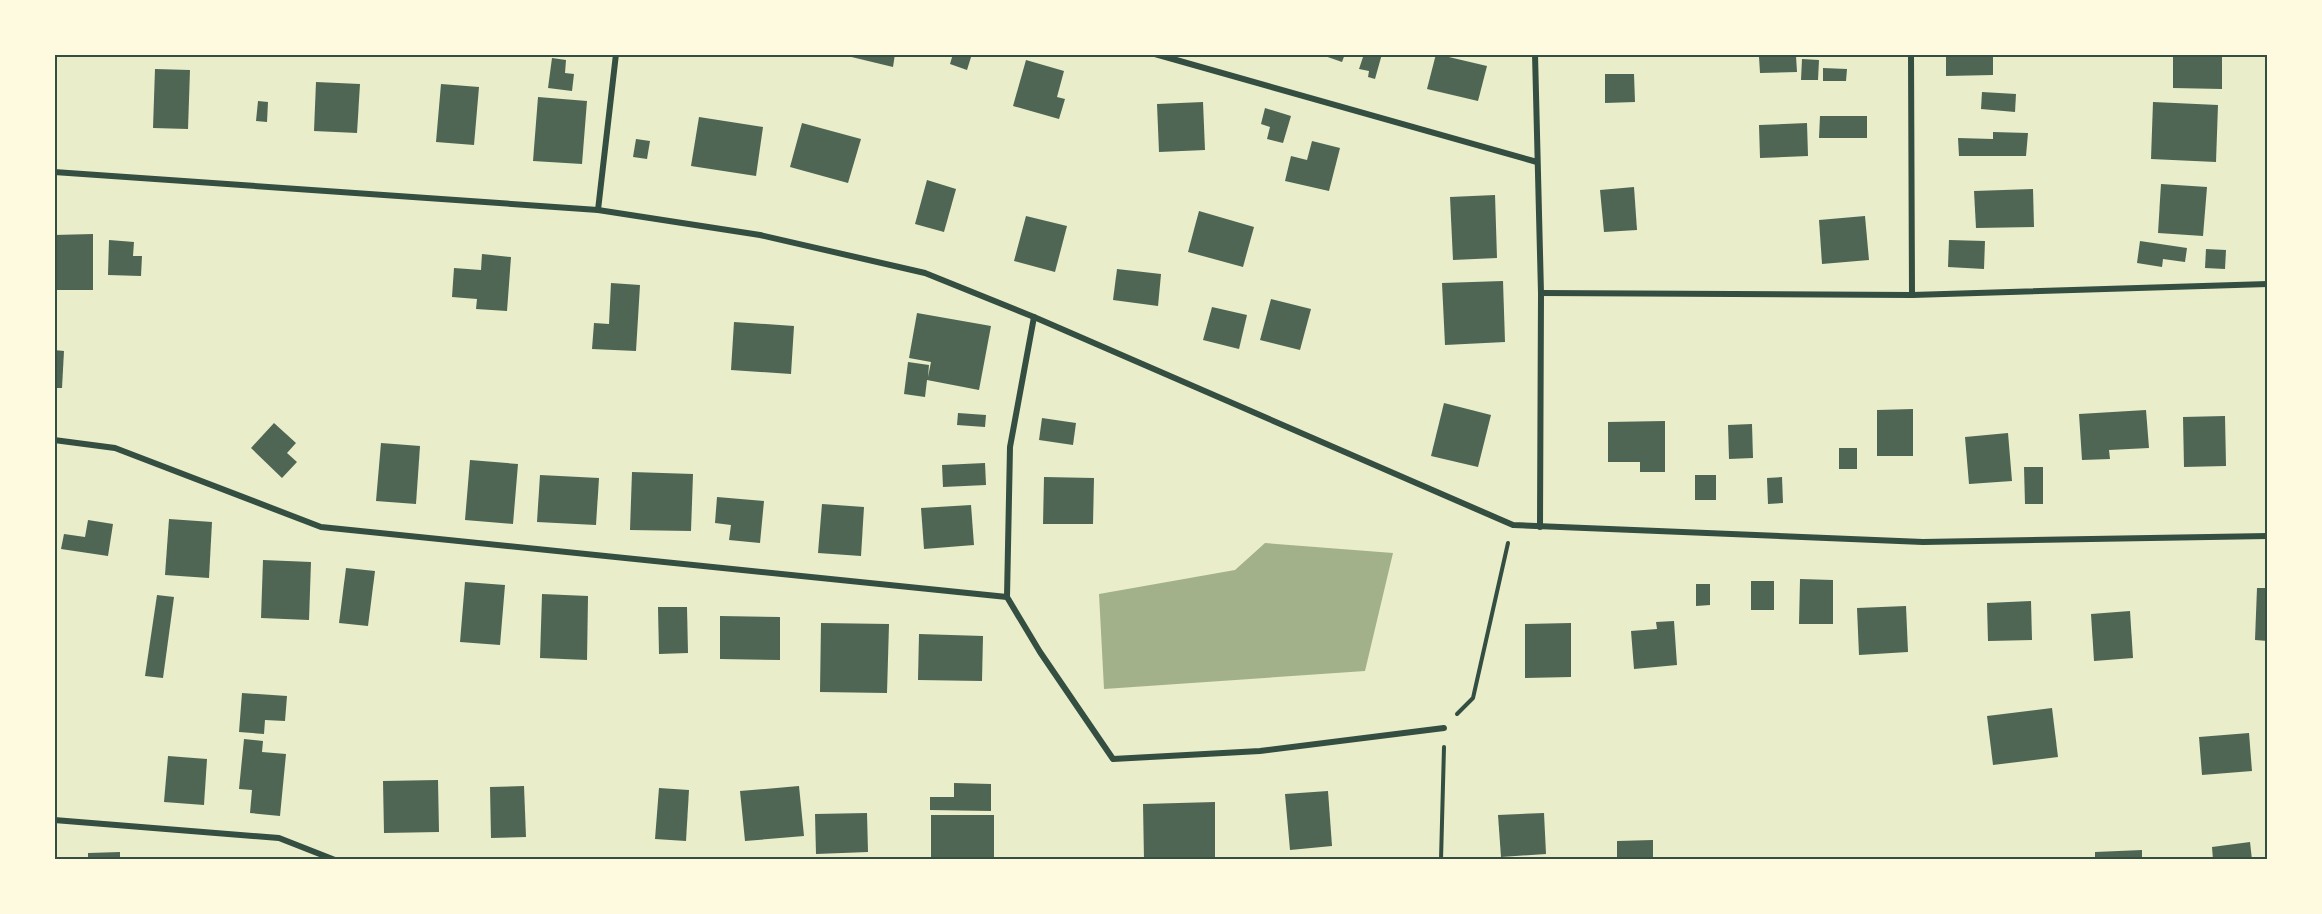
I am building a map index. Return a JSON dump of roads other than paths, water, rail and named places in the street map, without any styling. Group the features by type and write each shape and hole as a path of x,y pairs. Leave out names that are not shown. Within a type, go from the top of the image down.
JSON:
{"street":[{"path":"598,210 616,54"},
{"path":"1155,54 1537,162"},
{"path":"1535,54 1541,292 1540,528"},
{"path":"1911,54 1912,295"},
{"path":"54,172 598,210 760,235 925,273 1034,317 1512,525 1540,528 1923,542 2268,536"},
{"path":"1541,292 1912,295 2268,284 2268,273"},
{"path":"1034,317 1010,447 1007,597 1040,652 1113,759 1260,751 1444,728"},
{"path":"54,441 115,448 321,527 1007,597"},
{"path":"54,820 279,838 335,860"}]}
